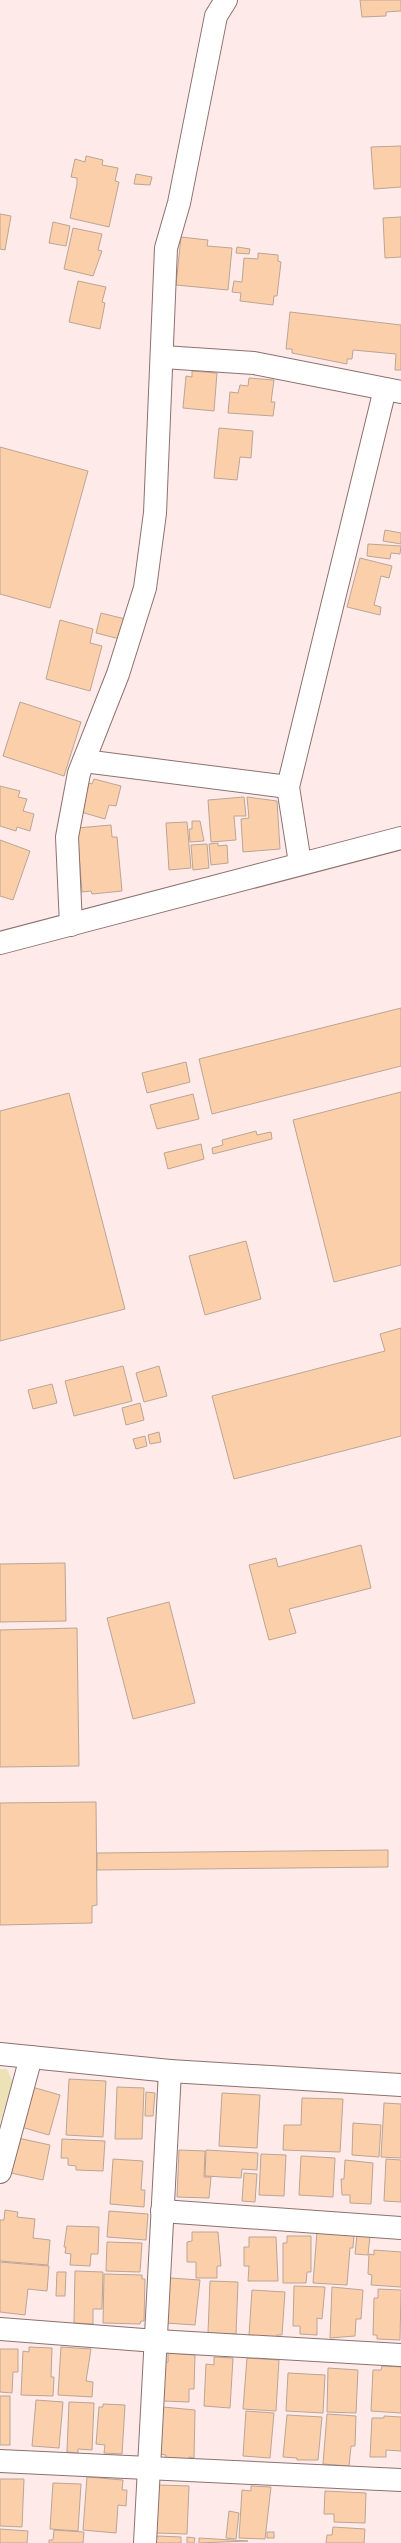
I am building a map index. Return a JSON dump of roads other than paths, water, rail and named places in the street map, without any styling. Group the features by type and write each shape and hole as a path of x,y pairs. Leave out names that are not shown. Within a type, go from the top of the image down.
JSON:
{"street":[{"path":"71,925 67,837 79,773 118,674 145,588 155,513 166,248 179,203 216,16 226,0"},
{"path":"162,358 254,363 393,390 288,787 300,863"},
{"path":"84,760 288,787"},
{"path":"0,943 300,863 401,838"},
{"path":"0,2054 170,2071 401,2085"},
{"path":"0,2172 31,2057"},
{"path":"145,2543 170,2071"},
{"path":"162,2211 401,2228"},
{"path":"0,2329 156,2341 401,2355"},
{"path":"0,2461 401,2480"}]}
